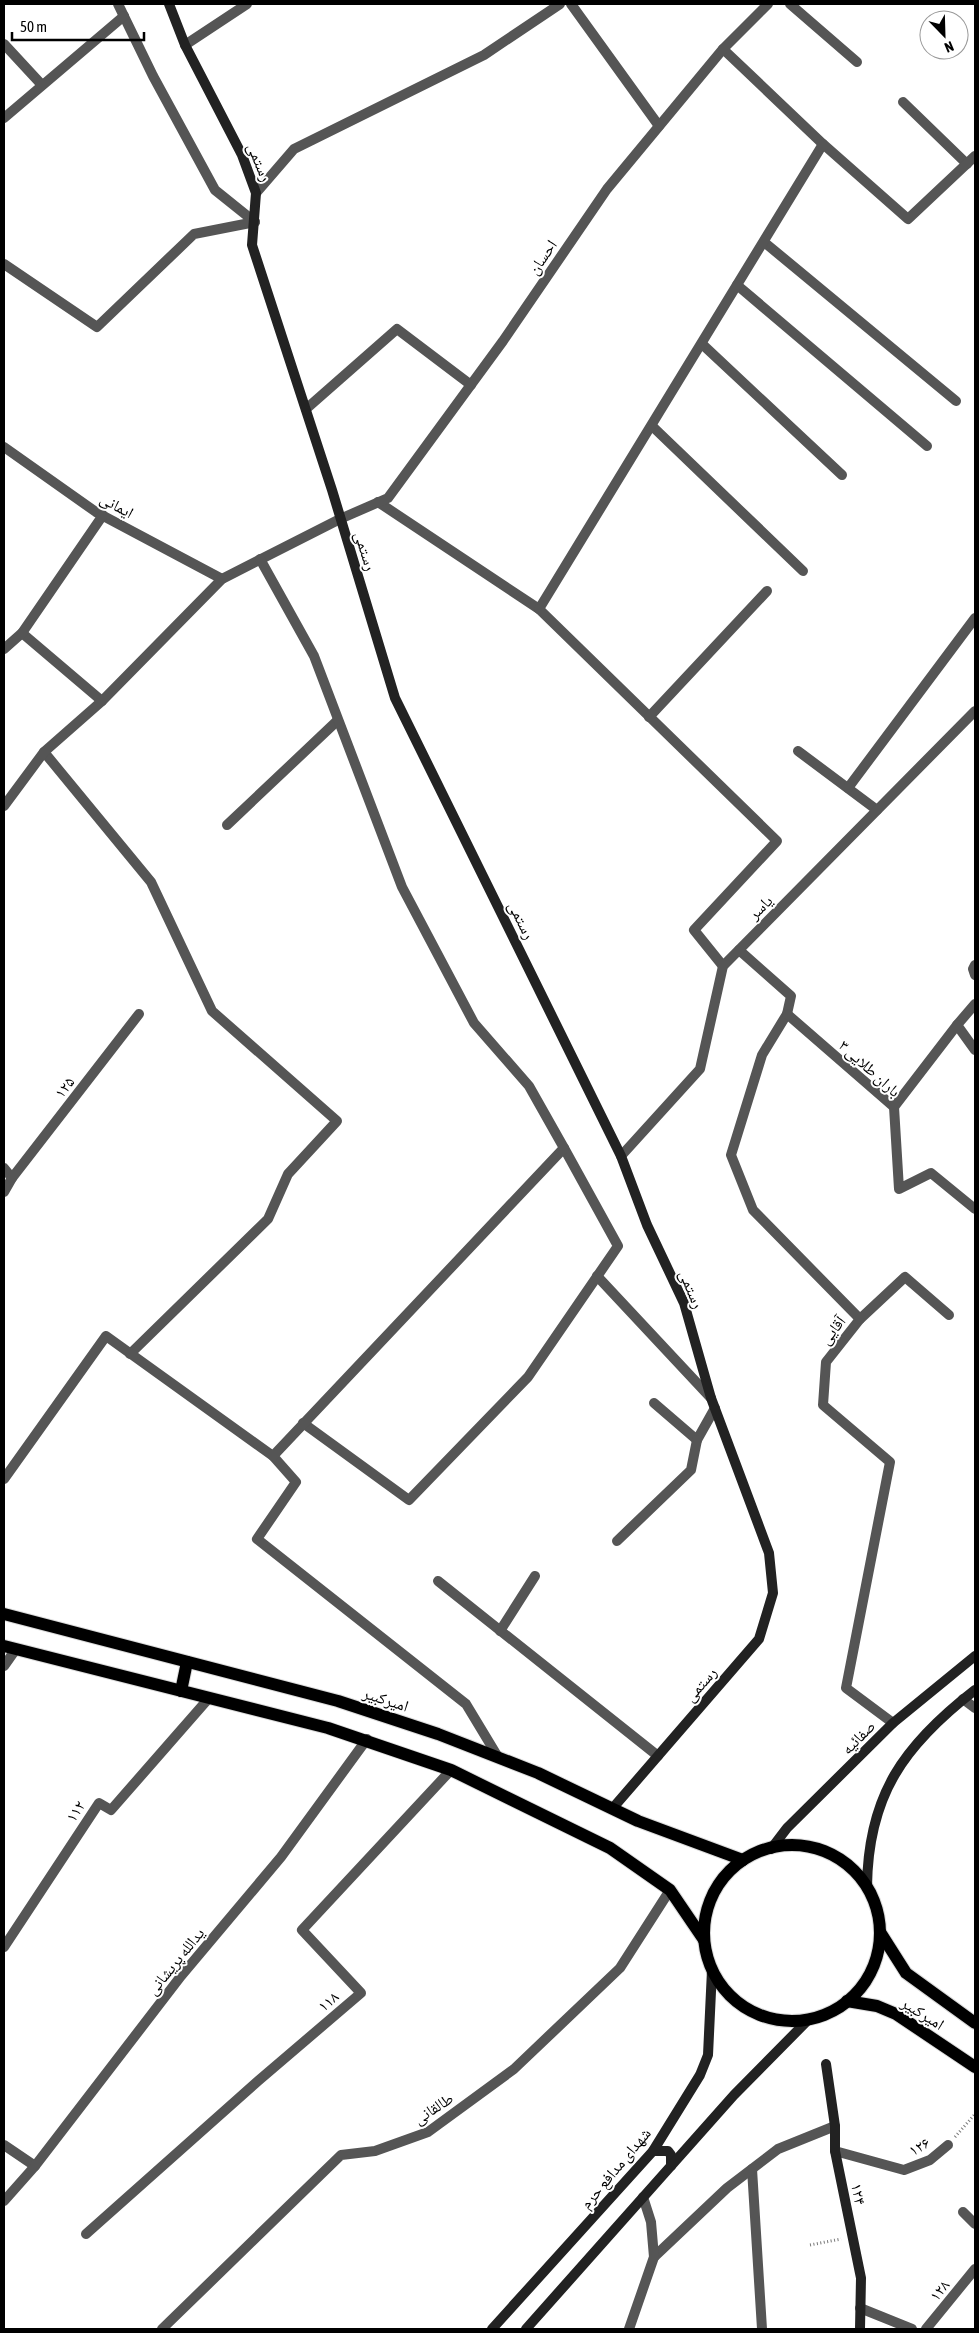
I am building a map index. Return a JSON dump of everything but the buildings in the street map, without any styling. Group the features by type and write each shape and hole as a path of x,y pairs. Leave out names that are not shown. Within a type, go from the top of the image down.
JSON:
{"main road":[{"name":"امیرکبیر","path":"4,1614 338,1701 438,1734 538,1773 638,1821 743,1860"},
{"path":"10,1648 367,1739 451,1770 610,1848 670,1890 704,1940 712,1970 730,1996 755,2013 783,2020 809,2019 834,2010 847,2001 868,1977 876,1955 880,1932 878,1916 867,1887 846,1863 818,1849 787,1845 756,1852 730,1870 712,1895 707,1909 704,1940"},
{"path":"181,1691 187,1662"},
{"name":"امیرکبیر","path":"880,1932 906,1972 975,2022"},
{"name":"امیرکبیر","path":"847,2001 877,2006 896,2014 975,2067"}],"street":[{"path":"118,4 153,76 215,190 255,222"},
{"name":"رستمی","path":"169,4 185,45 242,155 256,193 252,245 306,409 396,698 622,1156 647,1225 684,1303 715,1408 769,1553 773,1593 759,1639 612,1809"},
{"path":"185,45 247,4"},
{"path":"256,193 294,149 484,55 560,4"},
{"path":"571,4 659,126"},
{"name":"احسان","path":"4,806 44,752 102,701 222,579 340,519 388,498 471,385 607,189 723,49 768,4"},
{"path":"790,4 857,62"},
{"path":"4,118 124,16"},
{"path":"4,44 42,84"},
{"path":"723,49 823,144 908,219 971,160 903,102"},
{"path":"539,609 823,144"},
{"path":"4,264 97,327 194,234 255,222"},
{"path":"764,242 956,401"},
{"path":"738,285 926,446"},
{"path":"306,409 397,329 471,385"},
{"path":"702,344 842,474"},
{"path":"652,426 803,571"},
{"name":"ایمانی","path":"4,447 103,516 222,579"},
{"path":"378,502 539,609 777,841 694,930 723,966 700,1069 622,1156"},
{"path":"4,648 22,633 103,516"},
{"path":"260,559 314,656 402,888 474,1023 530,1086 618,1246 528,1377 409,1500 303,1424"},
{"path":"649,717 767,591"},
{"path":"848,788 975,618"},
{"path":"22,633 102,701"},
{"name":"یاسر","path":"723,966 975,710"},
{"path":"227,825 337,720"},
{"path":"798,751 878,810"},
{"path":"44,752 152,882 212,1011 337,1121 288,1174 268,1219 130,1354"},
{"path":"739,950 791,996 787,1014"},
{"path":"975,965 972,969 975,975"},
{"path":"894,1107 975,1004"},
{"name":"۱۲۵","path":"4,1192 12,1178 138,1014"},
{"name":"باران طلایی ۳","path":"787,1014 894,1107 899,1189 931,1173 975,1209"},
{"name":"آقایی","path":"787,1014 762,1055 731,1156 753,1210 860,1319 826,1362 823,1405 890,1462 846,1688 894,1723"},
{"path":"957,1025 975,1050"},
{"path":"273,1456 564,1148"},
{"path":"4,1168 12,1178"},
{"path":"597,1276 712,1398"},
{"path":"860,1319 905,1277 949,1315"},
{"path":"4,1479 106,1336 273,1456 296,1482 256,1538 466,1704 498,1757"},
{"path":"654,1403 697,1440"},
{"path":"617,1542 691,1470 697,1440 715,1408"},
{"path":"500,1631 535,1576"},
{"path":"438,1582 658,1756"},
{"path":"4,1666 10,1648"},
{"name":"صفائیه","path":"772,1849 787,1828 894,1723 975,1656"},
{"path":"867,1887 867,1866 874,1826 884,1790 909,1752 963,1699 975,1690"},
{"name":"۱۱۲","path":"4,1947 99,1803 111,1810 209,1698"},
{"path":"963,1699 975,1708"},
{"name":"یدالله پریشانی","path":"4,2201 35,2166 181,1976 281,1857 367,1739"},
{"name":"۱۱۸","path":"86,2234 361,1993 302,1930 451,1770"},
{"name":"طالقانی","path":"162,2329 341,2155 375,2151 428,2132 514,2069 620,1968 670,1890"},
{"name":"شهدای مدافع حرم","path":"492,2329 653,2151 700,2075 708,2055 712,1970"},
{"path":"526,2329 734,2095 809,2019"},
{"name":"۱۲۴","path":"826,2064 835,2126 835,2151 861,2278 860,2329"},
{"path":"654,2257 727,2188 778,2149 835,2126"},
{"name":"۱۲۶","path":"835,2151 904,2170 930,2160 948,2144"},
{"path":"4,2145 35,2166"},
{"path":"653,2151 668,2151 671,2156 671,2166"},
{"path":"752,2169 762,2329"},
{"path":"629,2329 654,2257 651,2222 643,2197"},
{"path":"963,2212 975,2224"},
{"name":"۱۲۸","path":"926,2329 975,2269"},
{"path":"860,2308 912,2329"}],"path":[{"name":"۱۲۶","path":"948,2144 975,2114"},
{"path":"810,2245 852,2236"}]}
